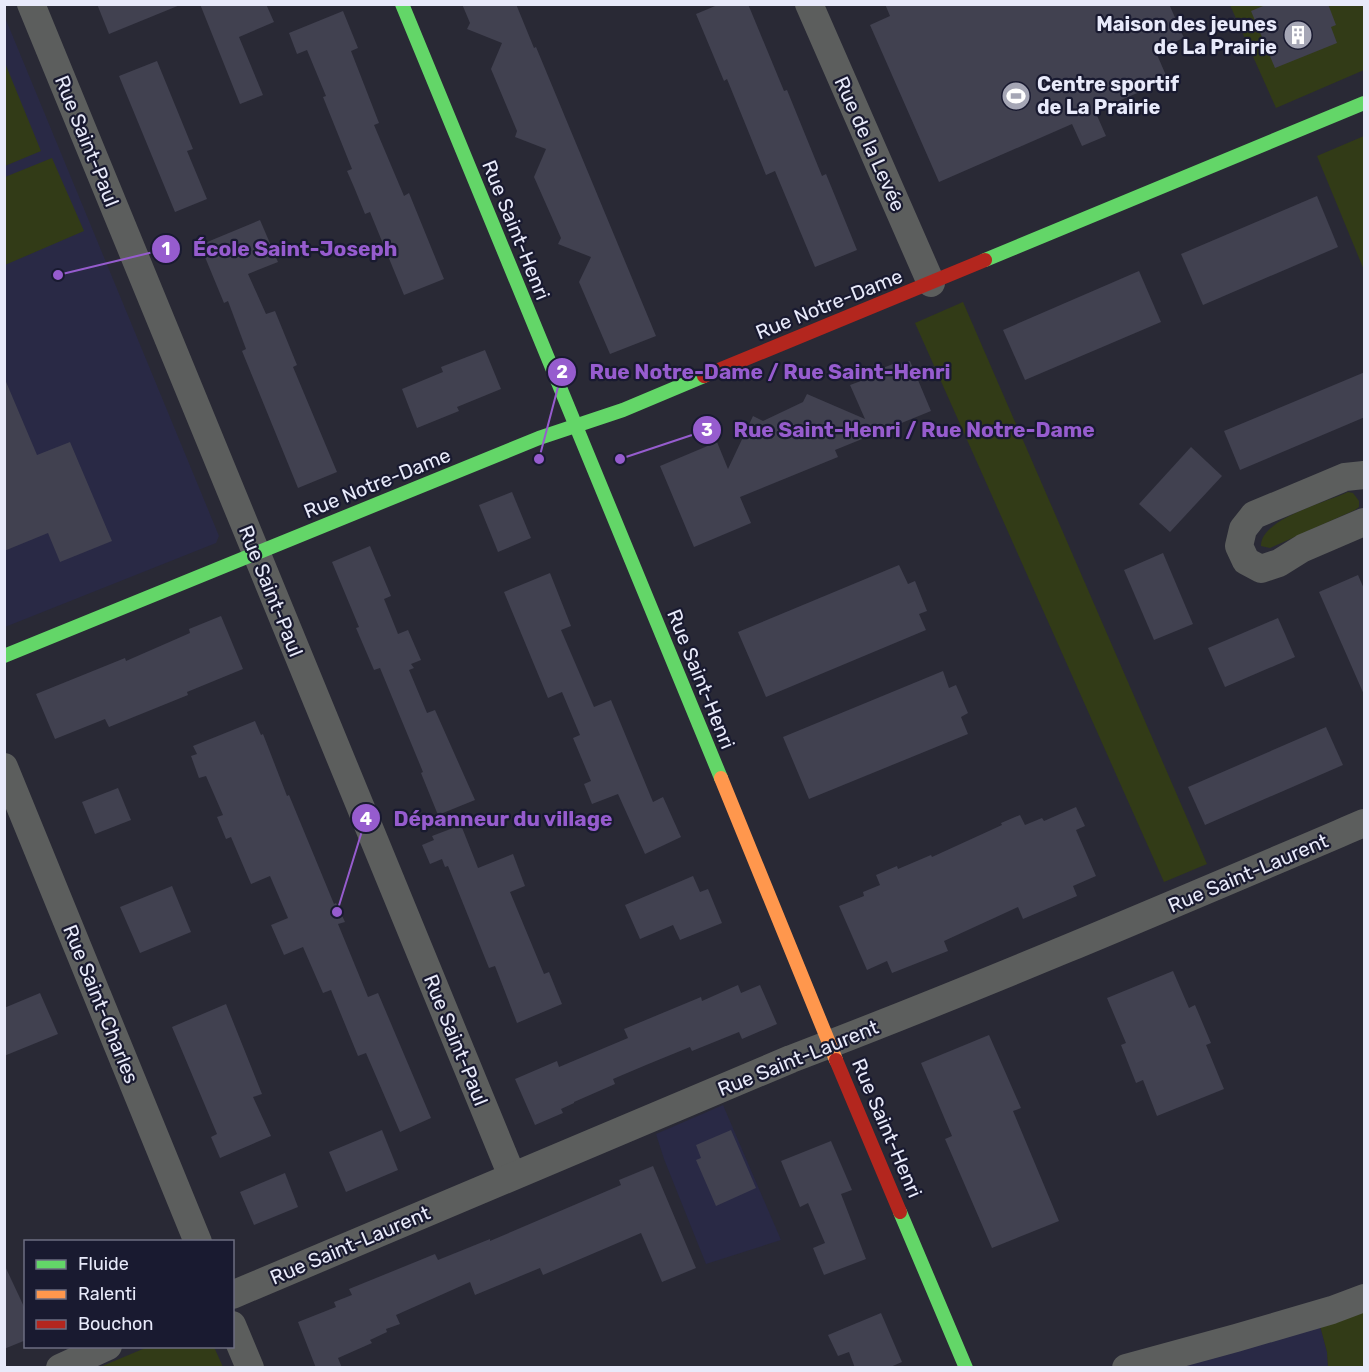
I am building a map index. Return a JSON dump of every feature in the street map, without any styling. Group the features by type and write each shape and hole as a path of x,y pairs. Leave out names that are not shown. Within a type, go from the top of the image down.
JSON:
{"street":[{"name":"Rue Saint-Paul","path":"31,4 512,1176"},
{"name":"Rue Saint-Henri","path":"402,4 966,1368"},
{"name":"Rue de la Levée","path":"809,4 931,284"},
{"name":"Rue Notre-Dame","path":"4,656 539,438 623,410 1365,103"},
{"path":"1365,475 1345,477 1254,515 1243,529 1239,546 1246,561 1261,569 1279,563 1303,548 1365,522"},
{"name":"Rue Saint-Charles","path":"4,767 197,1240"},
{"name":"Rue Saint-Laurent","path":"234,1294 791,1059 1020,969 1365,823"},
{"path":"1126,1368 1332,1310 1365,1298"},
{"path":"234,1330 250,1368"},
{"path":"60,1368 106,1348"}],"shaded area":[{"path":"4,15 219,536 216,543 5,627"},
{"path":"723,1105 781,1240 706,1264 656,1134"},
{"path":"1319,1322 1327,1352 1328,1367 1165,1368"}],"green space":[{"path":"1230,5 1364,5 1364,70 1276,108"},
{"path":"5,63 41,151 4,166"},
{"path":"1364,136 1364,270 1317,156"},
{"path":"52,158 84,231 5,265 5,177"},
{"path":"963,302 1207,864 1164,882 915,323"},
{"path":"1348,492 1353,493 1359,501 1359,507 1355,510 1270,548 1261,546 1264,536 1283,520"},
{"path":"1364,1310 1364,1367 1328,1367 1327,1352 1319,1322"},
{"path":"145,1348 214,1348 223,1367 100,1367"}],"building":[{"path":"97,4 180,4 180,5 109,34"},
{"path":"200,4 266,4 274,22 239,37 263,95 240,104"},
{"path":"462,4 516,4 656,336 610,354 579,282 591,257 558,244 561,238 534,177 546,149 515,137 517,131 491,69 502,43 467,29 470,23"},
{"path":"720,4 748,4 784,91 787,90 822,176 826,174 857,250 815,267 775,171 766,175 727,79 724,81 696,14"},
{"name":"Centre sportif de La Prairie","path":"885,4 1169,4 1184,38 1155,50 1168,80 1095,111 1106,136 1082,146 1072,124 939,182 870,25 890,16"},
{"name":"Maison des jeunes de La Prairie","path":"1268,4 1328,4 1336,25 1331,27 1337,43 1275,68 1251,11"},
{"path":"343,11 358,48 351,51 379,123 374,125 404,196 409,193 444,279 404,295 370,212 365,214 347,171 352,169 307,50 297,54 289,33"},
{"path":"157,61 193,149 187,151 207,199 175,212 119,76"},
{"path":"1317,196 1338,247 1203,305 1181,254"},
{"path":"260,220 278,262 248,274 266,314 275,311 297,365 293,367 337,472 298,488 242,351 246,349 228,301 224,303 200,245"},
{"path":"1139,271 1161,322 1025,380 1003,330"},
{"path":"485,350 501,389 457,407 459,411 417,428 402,389 443,372 441,367"},
{"path":"910,361 931,411 835,450 838,457 740,497 751,523 694,547 660,466 717,442 728,469 753,416 763,421 803,402 807,394 865,419 850,385 861,381 865,375 898,362 902,364"},
{"path":"1365,372 1365,417 1240,470 1224,431"},
{"path":"4,377 37,455 70,442 112,541 60,562 48,533 4,551"},
{"path":"1191,447 1222,476 1170,532 1139,504"},
{"path":"512,492 531,538 498,552 479,505"},
{"path":"370,546 391,596 384,599 398,634 408,630 421,660 411,664 414,668 409,670 427,713 435,710 475,800 438,815 421,773 423,772 380,668 374,670 356,628 359,627 332,562"},
{"path":"1163,553 1193,624 1154,640 1124,570"},
{"path":"899,565 908,584 915,581 927,611 919,614 926,630 766,697 738,632"},
{"path":"550,573 571,626 561,630 594,707 611,700 653,802 663,797 681,837 645,854 618,794 592,804 584,784 591,781 573,738 580,735 562,692 548,698 504,592"},
{"path":"1358,575 1365,591 1365,697 1319,592"},
{"path":"221,616 243,669 187,692 188,695 109,727 105,719 55,739 36,694 125,658 126,661 190,633 189,629"},
{"path":"1278,618 1295,657 1225,687 1208,648"},
{"path":"943,671 949,688 956,685 968,713 961,717 968,734 809,799 783,737"},
{"path":"255,721 261,735 263,734 334,904 336,903 345,922 338,924 368,997 378,993 431,1118 400,1132 366,1053 358,1056 331,990 323,993 303,947 284,955 271,925 288,918 270,876 251,884 231,837 226,839 217,817 223,815 206,776 199,778 191,756 197,754 193,746"},
{"path":"1326,727 1343,765 1205,825 1188,787"},
{"path":"118,788 131,820 95,834 82,802"},
{"path":"1076,807 1085,826 1076,830 1096,876 1073,886 1077,896 1023,919 1018,907 944,941 948,951 892,973 887,961 867,970 839,906 864,896 863,892 880,885 876,875 897,866 898,869 931,855 932,857 1020,815 1025,825 1042,818 1044,821"},
{"path":"461,825 478,868 513,854 525,886 510,892 544,974 549,972 562,1004 517,1023 495,966 489,968 448,866 445,867 442,859 430,864 422,845 434,840 432,836"},
{"path":"693,876 700,892 708,889 722,923 680,940 673,925 640,939 625,905"},
{"path":"172,886 191,932 140,953 120,907"},
{"path":"1173,971 1189,1008 1195,1005 1211,1043 1206,1045 1224,1089 1157,1116 1143,1080 1136,1083 1121,1045 1126,1043 1107,998"},
{"path":"738,985 741,993 760,985 777,1024 742,1039 739,1032 692,1051 690,1047 646,1065 613,1079 615,1084 574,1102 561,1109 563,1113 535,1125 515,1079 557,1061 559,1067 628,1038 624,1029 701,997 702,1001"},
{"path":"40,993 58,1034 4,1056 4,1008"},
{"path":"226,1004 262,1094 253,1097 271,1136 220,1158 211,1137 217,1134 172,1027"},
{"path":"989,1035 1021,1108 1013,1111 1059,1221 992,1248 945,1139 952,1136 921,1063"},
{"path":"382,1130 398,1170 346,1192 329,1152"},
{"path":"731,1130 756,1188 716,1206 696,1160 701,1158 696,1145"},
{"path":"831,1141 852,1190 841,1194 866,1259 824,1275 813,1248 825,1243 808,1203 800,1207 781,1161"},
{"path":"653,1166 696,1268 662,1282 641,1233 543,1275 540,1268 475,1295 470,1282 396,1315 400,1324 386,1329 387,1332 370,1340 372,1343 338,1358 342,1368 316,1368 298,1322 336,1307 334,1302 352,1295 349,1289 435,1254 438,1260 490,1239 490,1241 621,1185 619,1180"},
{"path":"285,1173 298,1207 254,1225 240,1192"},
{"path":"4,1264 24,1307 24,1341 4,1349"},
{"path":"881,1313 902,1362 888,1368 855,1368 849,1352 838,1356 828,1335"}],"traffic: fast":[{"path":"402,4 721,778"},
{"path":"985,260 1364,103"},
{"path":"4,656 539,438 623,410 704,376"},
{"path":"900,1212 966,1368"}],"traffic: slow":[{"path":"721,778 836,1060"}],"traffic: jam":[{"path":"704,376 985,260"},
{"path":"836,1060 900,1212"}],"place":[{"name":"Maison des jeunes de La Prairie","path":"1298,35"},
{"name":"Centre sportif de La Prairie","path":"1016,96"},
{"name":"École Saint-Joseph","path":"58,275"},
{"name":"Rue Notre-Dame / Rue Saint-Henri","path":"539,459"},
{"name":"Rue Saint-Henri / Rue Notre-Dame","path":"620,459"},
{"name":"Dépanneur du village","path":"337,912"}]}
